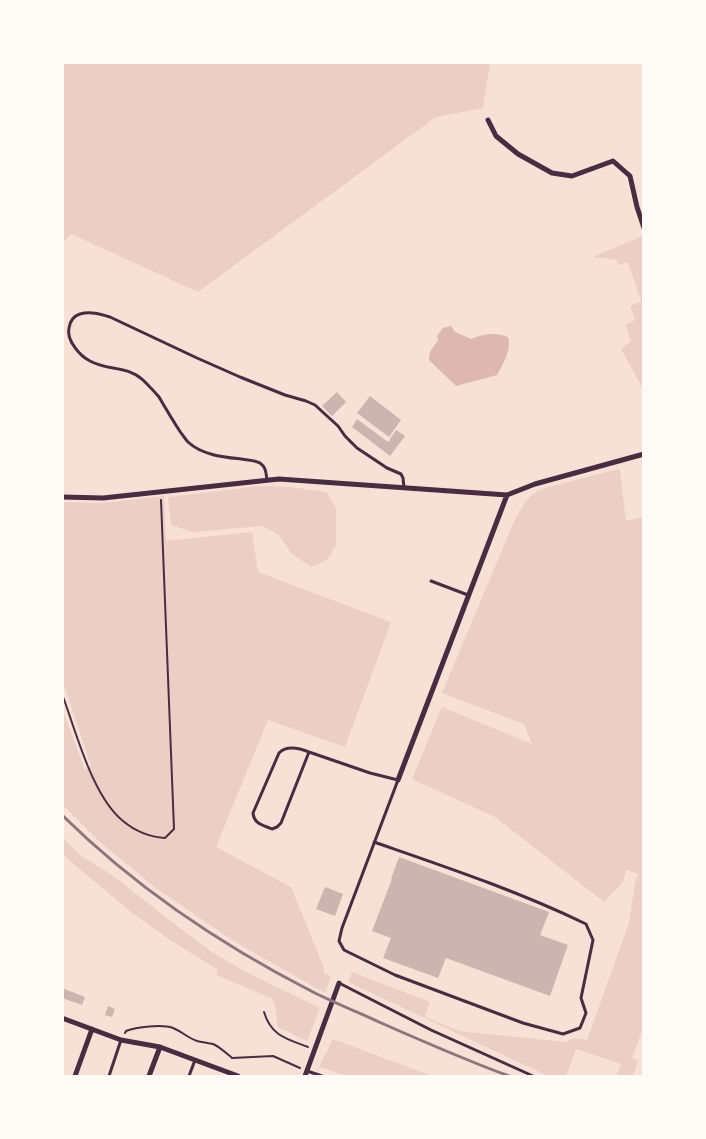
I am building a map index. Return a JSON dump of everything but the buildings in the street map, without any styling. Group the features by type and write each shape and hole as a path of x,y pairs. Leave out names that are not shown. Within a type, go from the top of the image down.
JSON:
{"street":[{"path":"488,120 496,136 518,154 552,173 572,176 613,161 630,176 644,228"},
{"path":"62,497 103,498 278,478 507,495 535,484 644,454"},
{"path":"398,780 507,495"},
{"path":"306,1074 339,983"},
{"path":"62,1018 121,1040 160,1047 226,1074 238,1076"},
{"path":"75,1076 92,1029"},
{"path":"149,1076 160,1047"}],"lane":[{"path":"267,480 265,468 260,463 205,453 187,442 158,395 138,376 126,370 88,361 69,338 68,329 71,320 77,315 86,312 110,317 240,377 315,405 338,426 357,448 401,474 404,488"},
{"path":"431,581 469,596"},
{"path":"309,752 278,827 272,829 256,822 253,813 279,753 289,747 309,752 370,774 398,780 374,842 342,928 339,941 344,950 395,975 523,1023 563,1034 580,1028 586,1013 581,998 593,940 586,924 560,911 487,882 374,842"},
{"path":"339,983 431,1030 533,1076"},
{"path":"109,1076 121,1040"},
{"path":"189,1076 195,1060"},
{"path":"306,1074 322,1076"}],"path":[{"path":"62,694 84,756 106,803 123,822 140,832 165,838 174,828 161,492"},
{"path":"264,1012 274,1032 315,1049"},
{"path":"121,1040 126,1031 132,1029 170,1027 197,1041 215,1045 232,1058 273,1056 306,1074"}],"shaded area":[{"path":"63,62 490,63 483,108 436,117 198,292 71,234 63,243"},
{"path":"642,236 644,240 643,389 621,349 631,341 625,325 635,320 630,306 641,301 628,262 619,265 616,260 593,257"},
{"path":"451,326 455,332 471,339 489,334 508,337 508,351 497,375 456,386 429,360 430,352 438,340 437,336 443,328"},
{"path":"620,470 626,521 644,517 643,1028 632,1058 638,1061 633,1076 616,1076 621,1064 576,1049 566,1076 548,1076 348,982 352,972 430,1002 425,1017 459,1031 565,1042 574,1038 587,1040 629,923 638,874 626,870 623,882 604,902 495,817 412,779 442,707 532,744 524,724 442,693 512,526 527,500 541,489"},
{"path":"259,486 290,487 327,492 336,509 336,546 327,560 311,567 291,553 279,535 262,526 192,532 171,525 168,497"},
{"path":"164,496 166,541 252,532 258,572 391,622 345,747 268,720 216,847 291,887 324,968 324,973 331,977 325,993 235,942 153,886 100,842 63,805 62,708 85,770 91,766 63,682 63,502 103,503"},
{"path":"63,838 80,855 112,875 212,952 246,972 320,1008 307,1041 278,1027 275,1005 271,998 216,975 218,970 170,940 131,912 63,855"},
{"path":"333,1039 432,1076 347,1076 319,1067"}],"railway":[{"path":"62,815 90,842 150,891 245,955 330,1000 509,1076"}]}
